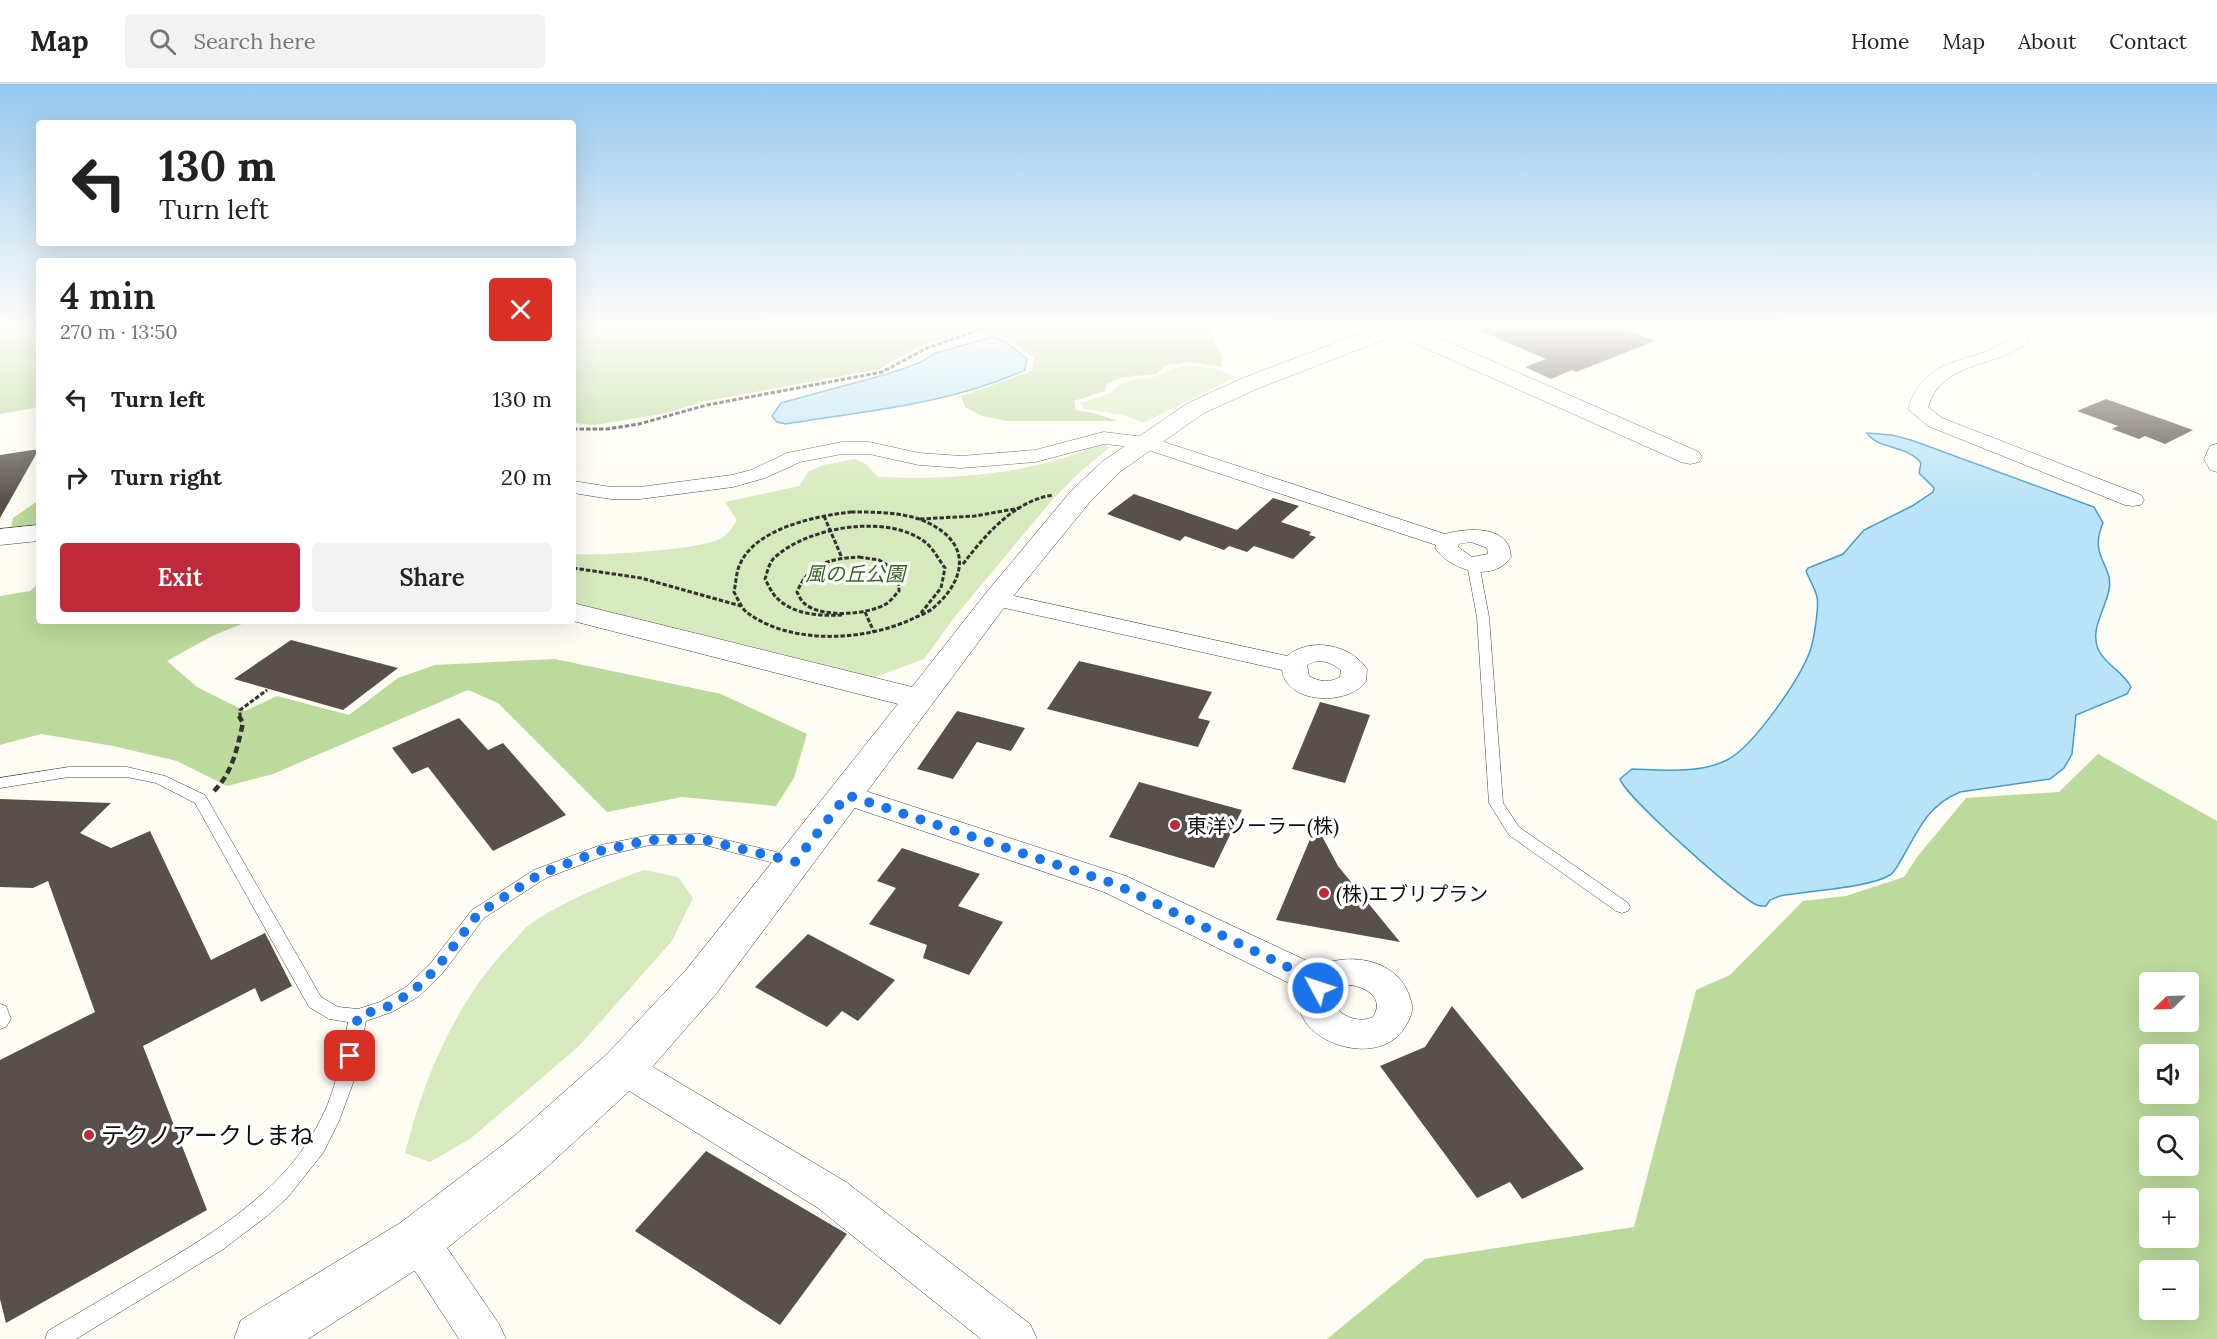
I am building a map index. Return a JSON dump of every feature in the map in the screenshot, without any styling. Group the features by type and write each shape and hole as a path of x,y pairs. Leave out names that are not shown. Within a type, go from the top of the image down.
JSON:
{"street":[{"path":"260,1339 417,1240 529,1153 623,1068 701,982 847,795 918,699 1080,496 1112,466 1196,408 1250,385"},
{"path":"1527,385 1690,457"},
{"path":"1931,385 1925,391 1918,409 1935,422 2133,500"},
{"path":"576,487 611,493 640,493 733,481 758,474 794,457 842,448 869,448 919,459 961,462 1035,456 1104,438 1145,442 1448,542"},
{"path":"2217,450 2214,459 2217,466"},
{"path":"0,537 36,533"},
{"path":"1471,535 1488,539 1499,547 1500,557 1496,560 1490,563 1473,564 1464,562 1449,553 1446,548 1448,542 1456,537 1471,535"},
{"path":"996,599 1294,665"},
{"path":"576,613 918,699"},
{"path":"847,795 1115,884 1321,983"},
{"path":"623,1068 832,1196 1015,1339"},
{"path":"417,1240 484,1339"}],"lane":[{"path":"1473,564 1483,617 1496,803 1514,831 1622,907"},
{"path":"0,783 69,772 127,772 160,779 201,799 315,1002 335,1014 358,1016 387,1007 412,992 436,969 478,914 540,874 600,851 650,840 701,839 795,862"},
{"path":"0,1011 3,1019 0,1022"},
{"path":"56,1339 227,1237 263,1210 291,1182 330,1124 341,1097 358,1016"}],"path":[{"path":"576,429 607,429 639,424 707,405 815,385"},
{"path":"963,564 984,539 1021,508 1046,495 1056,495"},
{"path":"741,606 735,593 734,582 737,570 748,553 760,542 784,529 824,516 871,512 916,519 975,516 1021,508"},
{"path":"824,516 842,558"},
{"path":"576,568 641,578 741,606 764,624 793,633 837,637 874,632 915,618 945,597 958,578 961,564 957,548 949,538 932,526 916,519"},
{"path":"842,615 822,613 802,601 798,589 799,583 810,571 827,562 859,557 879,560 898,572 901,583 895,595 882,605 865,612 842,615 813,615 788,607 772,596 765,582 767,568 775,556 802,538 830,530 862,526 891,529 913,535 935,550 943,562 945,575 941,588 933,601 915,618"},
{"path":"865,612 874,632"},
{"path":"201,799 221,786 232,768 243,723 238,716 245,706 266,691"}],"green space":[{"path":"0,385 36,385 36,408 0,414"},
{"path":"576,385 796,385 701,402 667,413 595,425 576,423"},
{"path":"993,385 1107,385 1105,391 1074,401 1076,410 1098,414 1117,421 1007,421 982,416 965,407 961,396"},
{"path":"1120,385 1221,385 1143,423 1125,415 1084,409 1080,403 1111,393"},
{"name":"風の丘公園","path":"1100,444 1110,447 1053,499 957,614 924,659 873,678 576,605 576,554 650,551 711,542 722,538 737,520 725,502 799,486 808,472 823,465 855,459 866,464 878,477 963,476 1019,469"},
{"path":"36,502 36,524 11,527 13,518"},
{"path":"36,586 36,624 242,624 212,636 167,661 197,687 245,711 277,696 349,715 398,678 435,665 555,659 721,694 807,734 794,778 776,806 682,797 607,812 498,703 468,690 273,774 227,786 177,761 113,746 41,734 0,745 0,596 30,591"},
{"path":"2098,754 2217,821 2217,1339 1327,1339 1425,1259 1634,1227 1696,990 1730,975 1803,901 1846,896 1904,877 1917,857 1966,798 2059,792"},
{"path":"644,870 678,877 693,898 672,941 578,1047 470,1139 430,1162 405,1153 422,1096 444,1041 458,1015 491,966 533,922 573,899"}],"water":[{"path":"849,385 988,385 938,399 786,424 777,422 772,416 781,403"},
{"path":"1867,433 1892,435 1911,440 2094,507 2103,523 2098,544 2110,581 2097,627 2096,642 2101,655 2128,681 2131,687 2127,694 2076,715 2072,754 2064,768 2050,779 1960,792 1939,805 1924,821 1896,869 1890,875 1853,886 1780,896 1770,900 1766,906 1759,906 1729,885 1683,845 1626,789 1620,779 1632,769 1693,769 1716,764 1738,753 1762,727 1786,694 1810,651 1816,624 1817,597 1806,571 1808,568 1843,554 1864,530 1912,506 1933,492 1934,488 1919,473 1921,463 1915,457 1878,442"}],"building":[{"path":"2106,399 2193,430 2165,444 2145,436 2139,439 2112,429 2118,426 2077,411"},
{"path":"36,449 36,454 0,518 0,455"},
{"path":"1134,494 1237,530 1273,498 1299,506 1281,522 1311,532 1309,535 1316,537 1293,559 1254,546 1247,552 1229,546 1224,550 1185,536 1180,541 1107,514"},
{"path":"291,640 398,668 343,710 234,679"},
{"path":"1079,661 1212,692 1198,718 1210,721 1198,747 1047,709"},
{"path":"1320,702 1370,715 1345,783 1292,769"},
{"path":"957,711 1025,728 1011,751 977,742 953,779 917,769"},
{"path":"459,718 488,750 503,743 566,815 493,851 428,767 412,774 392,748"},
{"name":"東洋ソーラー(株)","path":"1139,782 1242,810 1214,868 1109,837"},
{"name":"テクノアークしまね","path":"0,799 111,803 80,833 111,848 150,831 211,960 265,933 292,986 261,1002 255,988 143,1046 207,1210 6,1323 0,1299 0,1060 95,1012 48,881 33,888 0,887"},
{"name":"(株)エブリプラン","path":"1316,825 1338,866 1400,942 1276,920"},
{"path":"902,848 980,874 958,906 1003,922 969,975 923,958 927,945 869,924 896,888 877,881"},
{"path":"808,934 895,980 858,1021 842,1011 827,1027 755,987"},
{"path":"1452,1006 1584,1169 1522,1199 1510,1182 1477,1198 1380,1066 1425,1047"},
{"path":"706,1151 847,1234 780,1325 635,1231"}],"place":[{"name":"東洋ソーラー(株)","path":"1175,825"},
{"name":"(株)エブリプラン","path":"1324,893"},
{"name":"テクノアークしまね","path":"89,1135"}],"route":[{"path":"350,1056 358,1016 387,1007 412,992 436,969 478,914 540,874 600,851 650,840 701,839 795,862 847,795 1115,884 1321,983 1318,988"}]}
